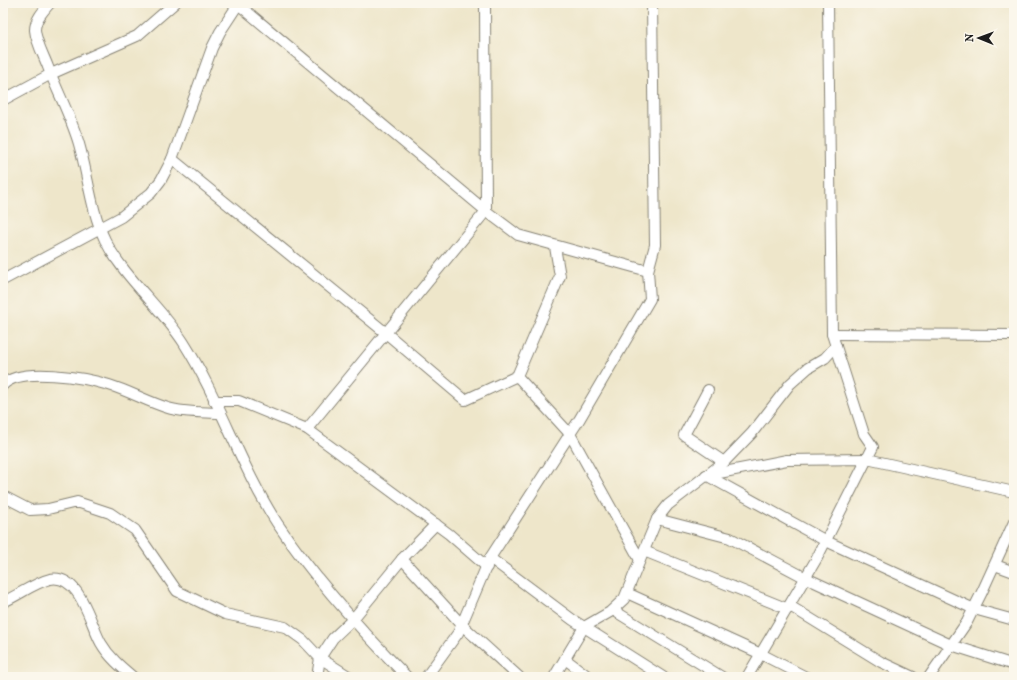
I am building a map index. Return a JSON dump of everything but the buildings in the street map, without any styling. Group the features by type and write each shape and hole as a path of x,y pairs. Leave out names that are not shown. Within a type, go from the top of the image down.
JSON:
{"street":[{"path":"50,3 36,22 35,32 51,74 68,110 79,143 100,227 117,259 162,312 184,344 257,488 277,522 299,553 353,619 407,677"},
{"path":"3,100 51,74 137,36 175,3"},
{"path":"3,280 121,217 151,193 161,180 172,159 212,48 220,32 239,3 486,211 518,236 648,271"},
{"path":"307,429 486,211 485,3"},
{"path":"426,677 458,633 489,563 570,434 650,299 648,271 655,245 652,3"},
{"path":"746,677 806,578 873,447 864,434 832,334 828,3"},
{"path":"172,159 386,333 465,400 517,376 560,276 555,247"},
{"path":"832,334 1014,335"},
{"path":"554,677 584,627 612,610 624,599 657,519 668,505 724,462 752,433 790,384 808,368 825,358 836,346"},
{"path":"3,385 7,380 23,375 77,378 109,384 169,409 220,413"},
{"path":"517,376 570,434 642,555 789,607 881,662 913,677"},
{"path":"708,390 684,435 724,462"},
{"path":"214,401 239,401 307,429 489,563 584,627 663,677"},
{"path":"706,475 787,460 867,459 1014,492"},
{"path":"706,475 826,541 974,609 1014,620"},
{"path":"3,496 30,510 48,509 77,502 110,513 135,530 176,591 225,614 285,626 303,640 320,658 350,677"},
{"path":"657,519 730,538 806,578 951,645 1014,665"},
{"path":"929,677 974,609 1014,522"},
{"path":"317,677 320,658 333,638 353,619 402,559 436,524"},
{"path":"402,559 462,625 519,677"},
{"path":"995,565 1014,572"},
{"path":"3,602 51,579 62,579 68,582 76,590 107,652 132,677"},
{"path":"627,593 760,654 806,677"},
{"path":"612,610 722,677"},
{"path":"565,659 589,677"}]}
